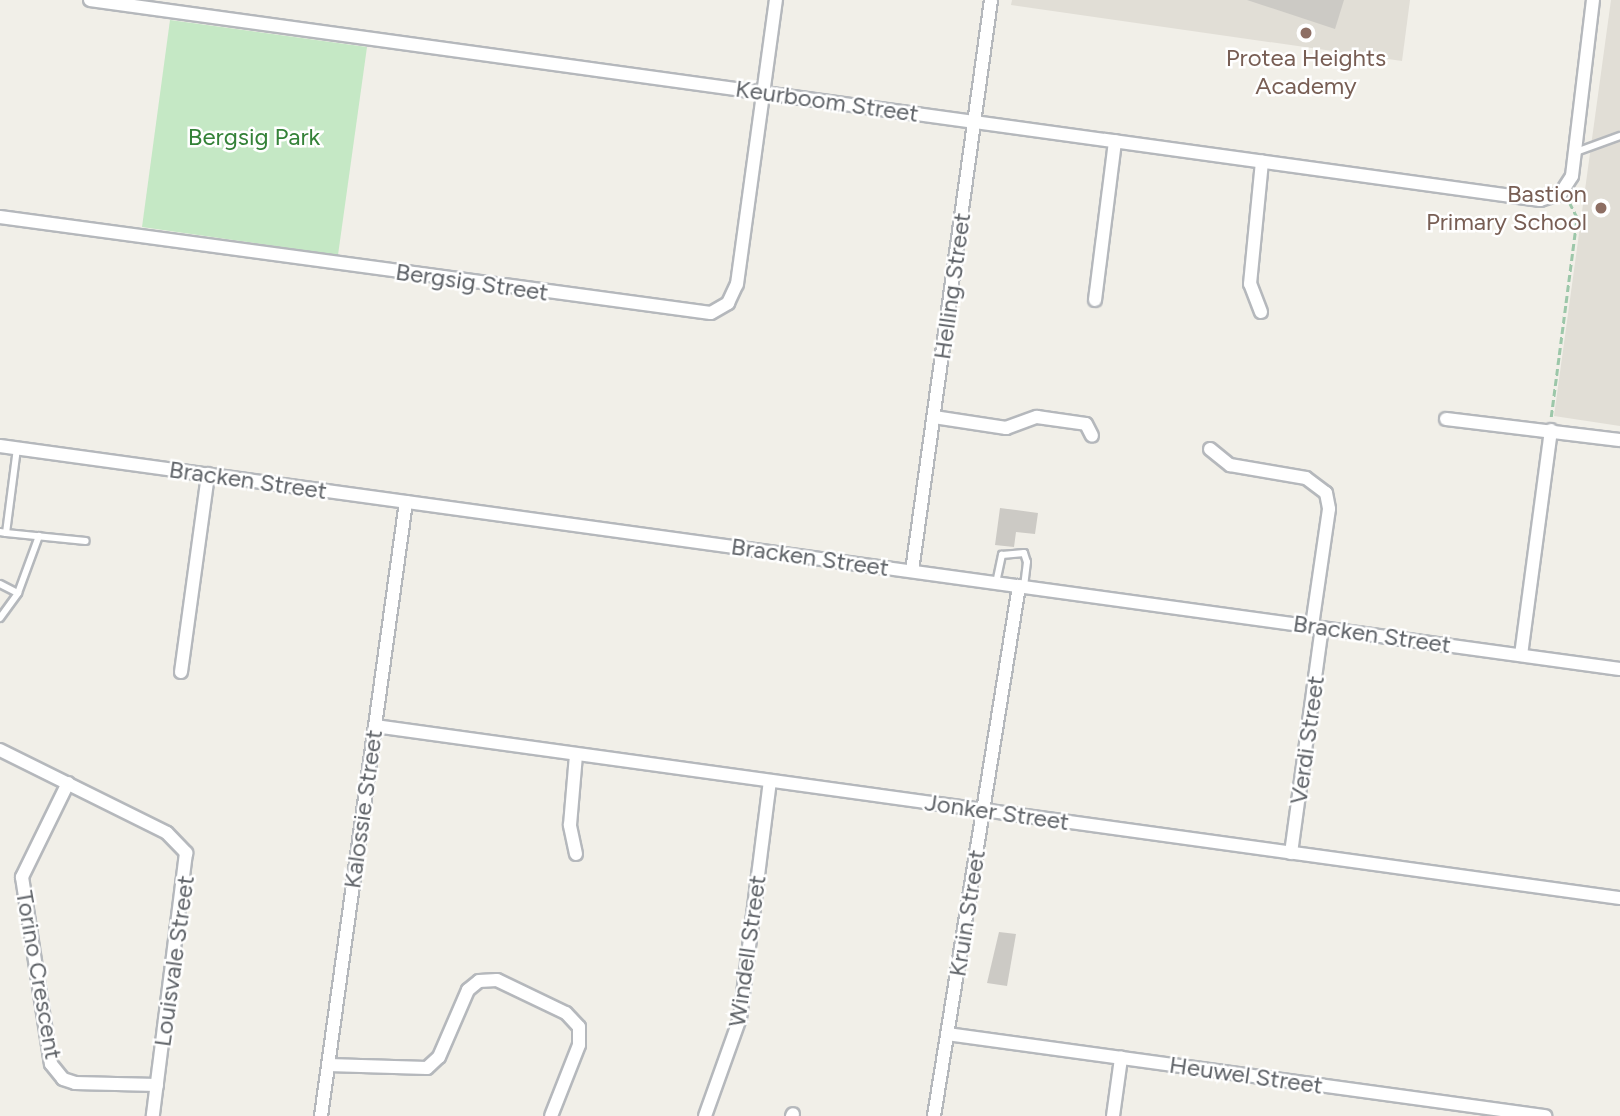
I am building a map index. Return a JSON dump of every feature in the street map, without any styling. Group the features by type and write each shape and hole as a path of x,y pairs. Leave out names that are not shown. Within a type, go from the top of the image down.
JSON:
{"street":[{"name":"Keurboom Street","path":"90,0 172,6 763,93 1540,200 1561,193 1572,176 1576,152"},
{"name":"Bergsig Street","path":"0,217 711,313 728,303 737,284 776,0"},
{"name":"Helling Street","path":"912,571 991,0"},
{"path":"1576,152 1593,0"},
{"path":"1095,299 1115,141"},
{"path":"1261,312 1250,284 1262,162"},
{"path":"934,418 1006,428 1037,417 1086,424 1092,436"},
{"path":"1446,419 1620,440"},
{"path":"1521,655 1551,430"},
{"name":"Bracken Street","path":"0,446 1620,669"},
{"name":"Verdi Street","path":"1210,449 1230,465 1306,478 1326,493 1328,509 1317,627 1291,853"},
{"path":"181,672 208,474"},
{"name":"Kalossie Street","path":"321,1116 406,502"},
{"name":"Kruin Street","path":"934,1116 1022,586"},
{"name":"Jonker Street","path":"375,726 1620,898"},
{"name":"Louisvale Street","path":"0,750 173,836 186,853 153,1116"},
{"path":"576,755 570,825 576,854"},
{"name":"Windell Street","path":"705,1116 740,1018 770,782"},
{"name":"Torino Crescent","path":"68,783 22,877 51,1063 63,1079 75,1083 157,1084"},
{"path":"328,1065 427,1068 439,1057 468,990 479,981 497,980 566,1013 579,1027 579,1045 551,1116"},
{"name":"Heuwel Street","path":"947,1034 1456,1110 1545,1116"},
{"path":"1113,1116 1121,1058"}],"lane":[{"path":"1576,152 1620,136"},
{"path":"17,448 3,532 86,541"},
{"path":"0,618 18,593 39,536"},
{"path":"996,583 1002,555 1024,553 1027,562 1022,586"},
{"path":"0,584 18,593"}],"path":[{"path":"1551,430 1577,218"}],"shaded area":[{"name":"Protea Heights Academy","path":"1012,0 1410,0 1402,61 1011,5"},
{"name":"Bastion Primary School","path":"1611,0 1620,0 1620,426 1554,416"}],"green space":[{"name":"Bergsig Park","path":"170,20 367,47 338,255 142,227"}],"building":[{"name":"Protea Heights Academy","path":"1247,0 1344,0 1335,29"},
{"path":"1000,508 1038,513 1035,534 1016,532 1014,547 995,545"},
{"path":"999,932 1016,934 1007,986 987,983"}],"place":[{"name":"Protea Heights Academy","path":"1306,33"},
{"name":"Bastion Primary School","path":"1601,208"}]}
